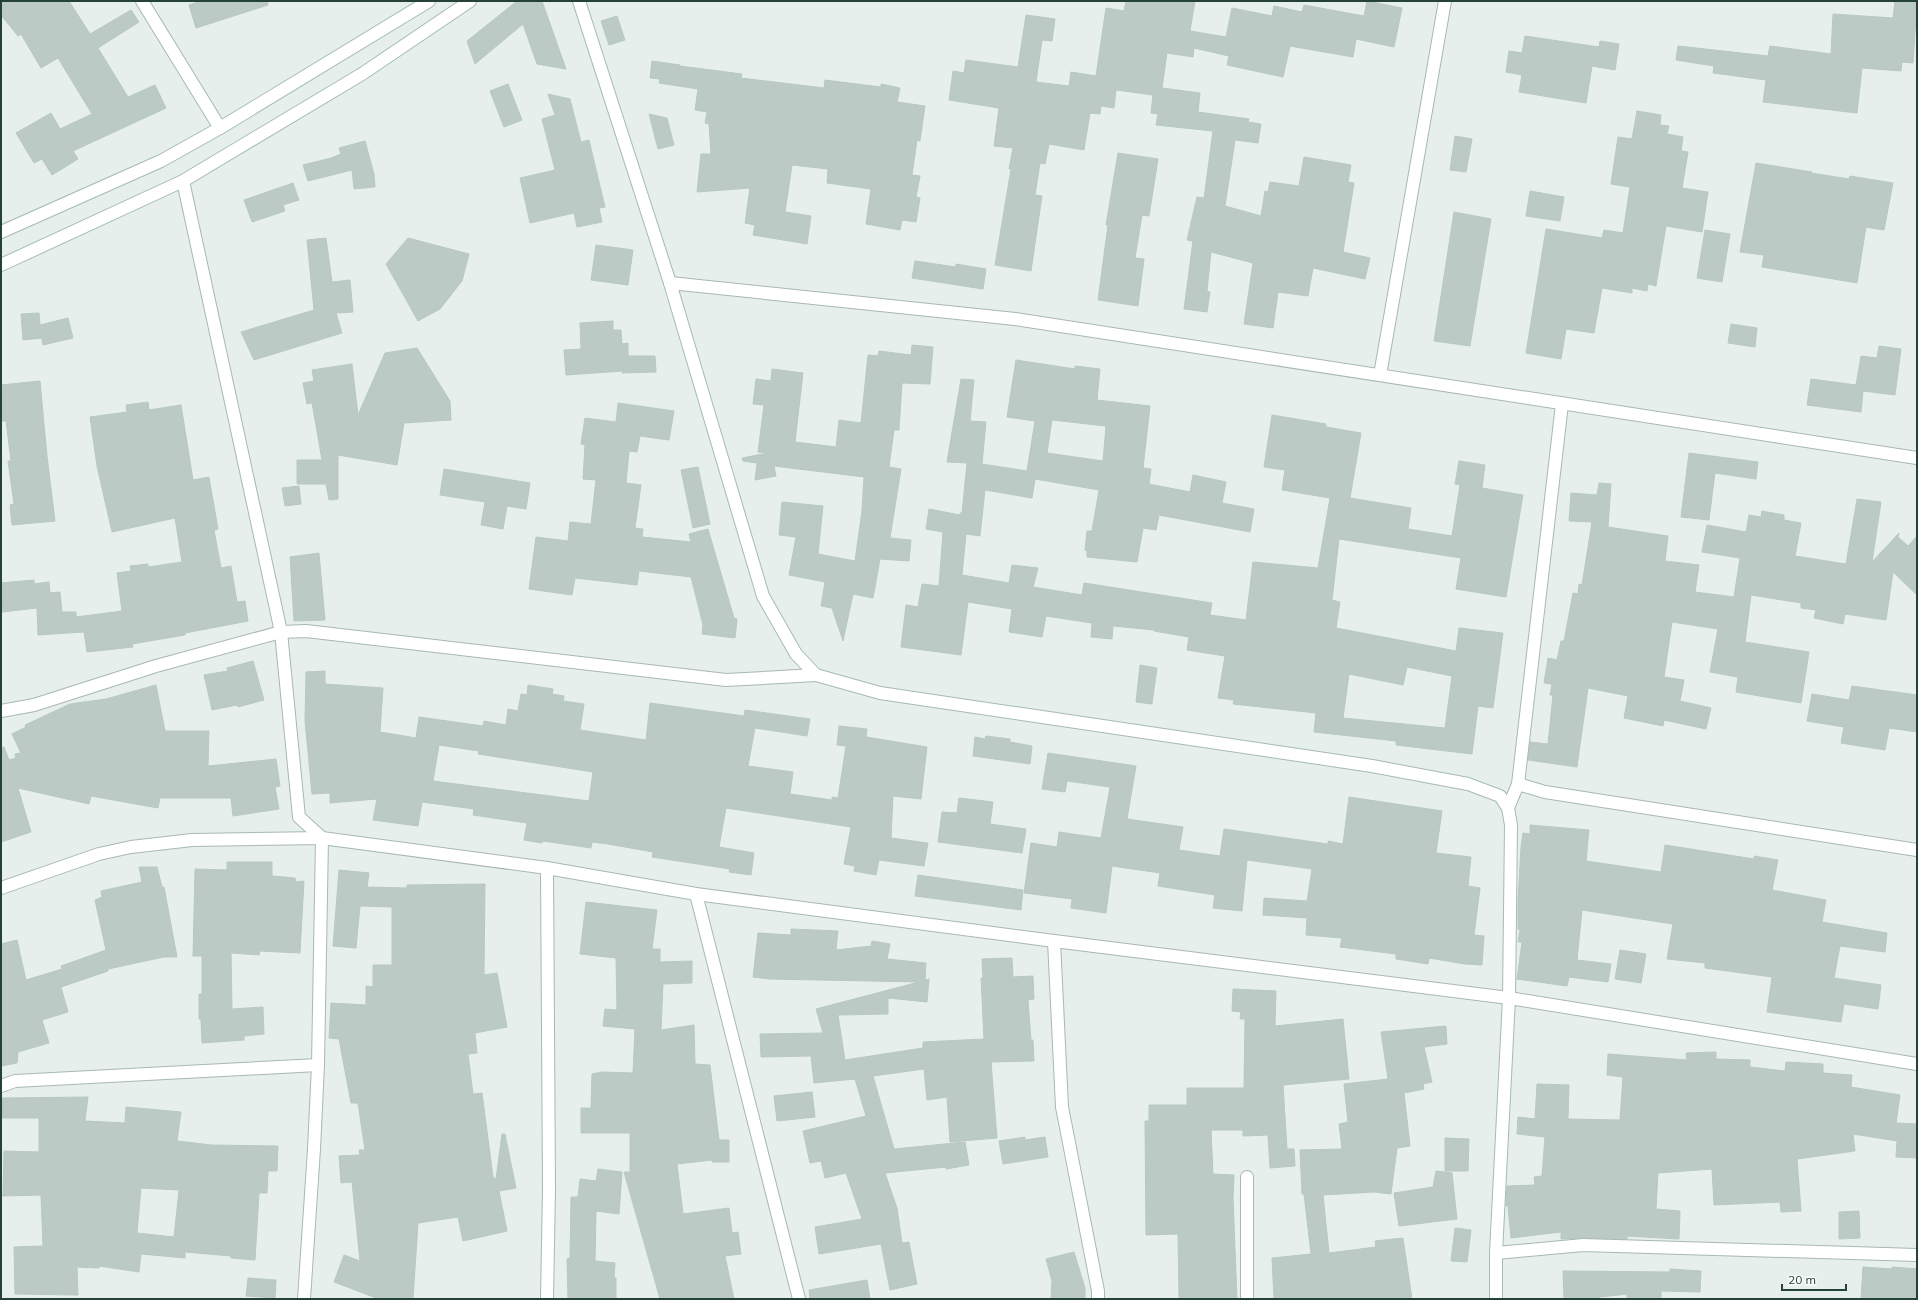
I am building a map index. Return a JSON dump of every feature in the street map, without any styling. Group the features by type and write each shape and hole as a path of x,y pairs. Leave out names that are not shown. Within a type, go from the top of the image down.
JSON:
{"street":[{"path":"142,1 220,128"},
{"path":"1,232 161,161 220,128 429,1"},
{"path":"1,265 183,181 362,74 470,1"},
{"path":"579,1 670,283 763,596 796,654 816,675"},
{"path":"1380,375 1445,1"},
{"path":"183,181 281,632 299,817 322,838 318,1065 304,1299"},
{"path":"670,283 1015,319 1917,458"},
{"path":"1508,808 1518,784 1562,404"},
{"path":"1,711 34,705 156,666 281,632 306,631 726,680 816,675 880,693 1372,766 1468,784 1500,796 1508,808 1511,825 1509,998 1496,1253 1496,1299"},
{"path":"1518,784 1545,792 1917,850"},
{"path":"1,888 99,854 131,847 192,840 322,838 547,868 696,894 1509,998 1917,1064"},
{"path":"547,868 549,1189 547,1299"},
{"path":"696,894 799,1299"},
{"path":"1054,941 1062,1107 1098,1291 1098,1299"},
{"path":"1,1086 15,1081 318,1065"},
{"path":"1247,1178 1247,1299"},
{"path":"1496,1253 1583,1245 1917,1255"}],"building":[{"path":"1,1 69,1 90,34 131,10 139,22 98,48 128,97 155,85 166,108 73,151 78,159 52,175 42,159 34,163 16,133 51,113 60,129 92,114 58,58 41,68 21,34 18,36 1,15"},
{"path":"201,1 267,1 268,5 196,28 189,5"},
{"path":"517,1 542,1 566,69 537,64 523,24 475,64 467,41"},
{"path":"1126,1 1195,1 1190,31 1226,37 1232,8 1272,16 1274,6 1302,12 1304,5 1364,16 1367,1 1402,8 1394,47 1356,39 1353,57 1290,46 1283,77 1227,65 1229,56 1194,48 1193,57 1167,53 1162,88 1200,93 1198,112 1249,119 1248,122 1261,124 1258,143 1235,140 1225,206 1261,216 1265,191 1268,192 1270,182 1299,186 1304,157 1351,165 1348,182 1354,183 1343,252 1370,258 1365,279 1313,268 1308,296 1278,292 1273,328 1244,324 1253,263 1211,252 1207,291 1210,292 1207,312 1184,309 1193,241 1187,240 1197,197 1204,198 1213,131 1156,125 1158,114 1151,113 1153,95 1116,90 1114,108 1101,106 1100,114 1090,113 1084,150 1049,144 1045,164 1040,163 1035,195 1042,196 1031,271 995,265 1011,169 1009,169 1013,148 994,146 999,108 949,100 953,71 964,73 966,60 1018,67 1026,15 1055,19 1052,41 1042,40 1036,82 1069,86 1071,72 1096,76 1106,8 1124,11"},
{"path":"1895,1 1917,1 1913,63 1902,62 1901,71 1862,68 1857,113 1763,102 1766,80 1713,73 1714,66 1676,60 1678,46 1768,56 1770,46 1831,54 1833,14 1893,18"},
{"path":"617,16 625,40 609,45 601,21"},
{"path":"1525,36 1599,47 1600,41 1619,44 1615,70 1592,66 1586,103 1519,92 1522,75 1506,72 1509,51 1522,53"},
{"path":"652,61 742,74 741,78 824,88 825,80 881,87 881,84 900,88 897,102 925,106 920,141 917,140 912,175 920,176 916,197 920,198 916,222 902,220 900,230 866,224 871,189 827,183 828,169 792,165 785,212 811,216 807,244 753,235 755,225 745,223 750,188 697,192 701,154 711,154 709,124 705,123 707,112 695,110 698,89 659,83 660,79 650,78"},
{"path":"508,84 522,120 504,127 490,91"},
{"path":"548,94 570,99 581,142 589,140 605,207 599,208 602,222 577,227 574,213 530,223 520,178 555,170 542,119 555,115"},
{"path":"1637,111 1661,115 1660,125 1669,126 1667,134 1683,137 1681,151 1688,152 1682,188 1708,192 1702,232 1666,226 1656,286 1648,284 1647,291 1632,288 1632,293 1602,288 1594,333 1566,329 1561,359 1526,353 1546,229 1602,238 1604,230 1623,233 1630,187 1611,184 1618,137 1632,139"},
{"path":"649,114 667,118 674,145 658,149"},
{"path":"1455,136 1472,139 1466,172 1450,170"},
{"path":"365,141 374,174 375,187 354,189 352,170 308,181 303,165 331,158 341,154 339,148"},
{"path":"1118,153 1158,159 1149,216 1142,215 1135,258 1144,259 1138,306 1098,300 1108,225 1106,225"},
{"path":"1756,163 1849,179 1850,176 1893,183 1884,230 1866,227 1857,283 1762,267 1764,255 1740,252"},
{"path":"293,183 299,200 283,205 285,211 252,222 244,200"},
{"path":"1530,191 1564,197 1560,221 1526,216"},
{"path":"1454,212 1491,219 1470,346 1434,341"},
{"path":"1705,230 1730,234 1722,282 1697,278"},
{"path":"326,238 332,282 350,280 353,312 336,313 342,333 254,360 241,332 314,310 307,240"},
{"path":"408,238 469,254 462,281 440,309 418,321 386,264"},
{"path":"596,245 633,250 628,285 591,280"},
{"path":"915,261 956,267 956,264 986,269 983,289 912,278"},
{"path":"39,313 40,325 68,318 73,338 43,345 42,338 23,340 21,314"},
{"path":"613,321 613,330 621,330 622,344 628,343 628,356 655,356 656,372 622,373 623,371 566,375 564,350 581,349 580,323"},
{"path":"1731,324 1757,328 1755,347 1728,343"},
{"path":"912,345 933,347 930,384 902,383 899,430 894,430 889,467 901,469 890,538 911,540 909,561 880,559 873,598 853,594 843,641 832,608 821,606 825,582 789,575 796,537 779,535 782,502 823,506 818,554 855,561 862,511 864,477 774,466 776,476 755,480 757,463 743,461 742,458 768,453 758,452 764,405 753,404 756,379 771,381 772,369 803,373 795,442 836,447 839,420 861,423 868,355 878,356 879,351 911,355"},
{"path":"1879,346 1901,349 1895,395 1863,391 1861,412 1807,405 1811,379 1856,385 1861,356 1877,358"},
{"path":"417,348 450,401 451,420 404,423 397,465 338,455 338,499 329,500 326,484 297,484 297,460 322,460 312,403 307,404 303,383 314,381 312,370 352,364 358,415 385,353"},
{"path":"1016,360 1075,369 1075,366 1100,369 1097,400 1150,406 1143,468 1151,469 1149,484 1190,492 1193,475 1226,482 1222,503 1254,509 1250,532 1159,515 1156,530 1143,528 1137,562 1087,557 1087,551 1085,550 1087,531 1092,531 1099,490 1035,479 1032,498 985,490 980,536 966,534 962,575 1009,583 1012,565 1038,568 1033,587 1082,595 1084,583 1212,603 1210,615 1246,620 1253,562 1318,568 1330,498 1282,490 1285,470 1264,467 1272,415 1326,424 1326,427 1361,433 1350,498 1411,508 1408,529 1452,536 1460,485 1455,484 1459,461 1485,465 1482,488 1523,495 1506,597 1456,589 1461,558 1339,539 1332,600 1340,602 1336,628 1456,651 1459,628 1503,633 1493,708 1478,706 1472,754 1396,745 1396,741 1314,732 1316,713 1233,704 1234,700 1218,698 1225,656 1187,650 1189,637 1154,630 1113,626 1112,639 1091,637 1092,623 1046,616 1042,637 1009,632 1012,609 968,602 961,655 901,647 906,605 918,607 922,584 939,586 943,532 926,529 929,509 960,515 960,513 962,513 967,463 947,462 961,379 974,380 970,421 986,422 982,464 1027,471 1035,421 1007,417","holes":["1052,420 1106,426 1103,461 1047,453","1407,667 1452,676 1445,728 1343,718 1349,674 1403,685"]},
{"path":"40,381 55,521 12,525 10,505 14,504 8,461 11,461 6,421 1,421 1,385"},
{"path":"148,402 149,410 181,405 193,480 209,477 218,529 214,530 221,568 231,566 237,602 245,601 248,621 185,633 185,635 132,644 133,647 87,652 84,632 38,635 37,608 2,612 1,583 34,580 34,584 49,582 50,593 60,592 62,612 76,612 76,617 122,611 117,573 131,571 130,566 148,564 148,567 182,562 175,518 112,532 97,466 90,417 127,412 126,405"},
{"path":"618,403 674,411 669,440 640,436 637,452 629,451 626,483 641,485 635,528 643,529 642,537 691,542 689,534 708,529 734,618 737,619 735,638 702,634 703,625 691,577 639,571 637,585 575,578 572,595 529,589 536,537 568,541 570,522 591,524 596,480 583,479 585,445 581,444 585,418 616,422"},
{"path":"1689,453 1758,462 1756,479 1715,473 1709,520 1681,517"},
{"path":"698,467 710,524 693,528 681,470"},
{"path":"444,469 530,483 526,509 507,506 503,529 481,525 485,502 440,495"},
{"path":"1599,483 1611,484 1608,527 1668,536 1665,561 1699,565 1695,592 1734,597 1740,558 1702,552 1707,525 1746,532 1749,515 1761,517 1762,511 1784,515 1784,520 1801,523 1795,556 1846,564 1857,499 1881,502 1872,562 1899,533 1898,537 1908,546 1917,536 1917,595 1893,572 1886,620 1845,614 1843,624 1814,618 1816,610 1801,608 1801,603 1751,595 1745,642 1809,652 1801,703 1736,692 1738,677 1710,672 1718,629 1672,622 1664,677 1684,680 1680,701 1711,708 1706,729 1664,720 1663,726 1624,718 1628,696 1588,688 1577,767 1528,760 1530,742 1548,744 1553,695 1550,695 1552,684 1544,683 1548,658 1557,660 1561,641 1564,641 1573,593 1578,594 1579,584 1582,585 1592,522 1569,521 1571,493 1597,495"},
{"path":"299,486 301,504 285,506 282,488"},
{"path":"319,553 325,620 294,621 290,557"},
{"path":"253,661 264,700 238,707 237,705 212,710 204,675 228,671 227,668"},
{"path":"1140,665 1157,668 1152,704 1136,702"},
{"path":"325,671 325,684 383,688 380,732 416,738 419,717 483,726 484,721 506,725 508,709 518,711 521,694 527,695 528,685 553,689 552,694 564,696 563,701 584,704 580,730 646,740 650,703 744,716 745,710 810,719 807,736 755,728 748,766 793,772 790,794 832,800 832,797 838,798 846,746 837,745 839,726 867,729 866,737 927,747 921,799 893,796 891,838 928,843 924,866 879,860 876,875 854,871 855,866 844,864 851,827 726,808 719,847 754,853 751,875 729,872 730,869 652,857 653,852 608,844 592,842 591,848 543,841 542,843 524,840 527,823 473,815 474,809 422,802 418,826 373,820 377,799 330,803 330,793 312,794 305,721 306,672","holes":["439,745 479,751 478,754 593,772 589,801 433,781"]},
{"path":"156,685 165,731 209,731 208,766 276,759 280,786 275,787 279,809 233,816 231,798 160,798 158,808 91,796 89,804 18,788 31,832 1,842 1,748 4,747 9,760 16,758 15,754 21,753 12,734 26,727 25,725 70,704 106,699"},
{"path":"1852,686 1917,695 1917,732 1889,728 1885,750 1841,743 1844,727 1807,721 1812,694 1849,700"},
{"path":"986,736 1010,739 1010,742 1032,746 1030,764 973,756 975,737 985,739"},
{"path":"1048,753 1136,766 1127,819 1183,827 1179,850 1220,856 1224,829 1328,844 1328,841 1343,844 1349,797 1442,811 1436,853 1471,857 1468,886 1480,888 1474,935 1484,936 1482,965 1465,964 1429,958 1428,964 1396,959 1396,954 1340,947 1342,938 1306,935 1307,918 1263,915 1264,898 1307,901 1312,869 1247,860 1242,911 1213,908 1215,895 1158,886 1160,873 1112,866 1106,913 1071,908 1072,899 1024,893 1031,843 1057,847 1059,832 1101,838 1110,787 1067,781 1065,792 1042,789"},
{"path":"959,798 993,802 990,824 1026,829 1022,853 938,842 942,812 957,813"},
{"path":"1530,825 1589,830 1586,861 1661,872 1665,845 1754,859 1754,856 1778,860 1772,890 1826,900 1822,922 1887,933 1885,952 1840,946 1834,978 1881,985 1878,1009 1844,1004 1841,1022 1767,1012 1772,977 1705,968 1705,963 1667,959 1673,924 1582,910 1577,960 1611,964 1608,982 1569,977 1567,986 1517,979 1522,942 1518,942 1520,930 1518,929 1518,900 1521,847 1523,833 1530,834"},
{"path":"227,862 272,862 272,876 295,878 296,882 304,881 300,953 260,951 259,955 231,953 232,1009 263,1007 264,1034 244,1036 244,1040 202,1043 201,1019 199,1019 199,994 202,994 202,956 193,956 195,869 227,870"},
{"path":"139,867 157,867 162,887 164,887 177,957 164,957 108,969 108,971 61,987 68,1012 42,1020 49,1043 18,1052 17,1063 1,1066 1,944 17,940 26,980 62,969 61,966 106,950 95,900 102,897 101,891 142,882"},
{"path":"339,870 369,873 367,887 407,888 407,885 485,884 484,975 497,973 507,1027 475,1033 477,1053 468,1054 473,1094 482,1093 493,1177 496,1179 502,1134 505,1134 516,1188 499,1191 507,1231 463,1241 458,1217 418,1223 413,1299 379,1299 334,1282 344,1255 360,1261 352,1182 341,1183 339,1156 360,1155 359,1150 365,1150 358,1103 351,1103 339,1039 329,1038 331,1003 366,1005 366,986 373,987 373,965 392,965 392,907 360,906 356,948 333,946"},
{"path":"918,875 1023,890 1021,910 915,896"},
{"path":"586,902 657,910 652,949 660,949 660,962 692,961 692,983 663,984 661,1030 694,1025 695,1064 710,1065 719,1140 729,1140 729,1162 712,1162 712,1160 677,1164 683,1214 729,1208 732,1233 738,1232 741,1254 725,1256 734,1299 660,1299 624,1172 630,1172 630,1133 581,1133 581,1108 591,1108 592,1074 602,1072 633,1073 635,1029 603,1026 605,1009 617,1010 616,958 580,954"},
{"path":"791,929 838,931 836,950 871,946 872,941 890,944 887,959 926,963 925,980 929,979 927,1002 888,998 888,1014 838,1015 845,1060 923,1048 923,1042 984,1039 981,978 983,978 982,959 1012,958 1013,977 1033,976 1034,999 1028,1000 1034,1061 991,1062 997,1138 950,1142 947,1097 927,1100 924,1069 873,1076 894,1149 965,1142 969,1165 946,1169 946,1167 885,1173 897,1208 902,1243 909,1242 917,1284 890,1290 881,1244 819,1254 815,1227 862,1219 846,1173 825,1178 821,1161 810,1163 803,1131 866,1116 855,1079 814,1083 811,1056 761,1057 760,1034 823,1033 816,1009 919,982 769,979 753,977 758,933 791,935"},
{"path":"1620,950 1646,954 1641,983 1615,979"},
{"path":"1233,989 1276,991 1275,1026 1343,1019 1349,1079 1283,1085 1287,1149 1294,1149 1295,1166 1270,1168 1268,1135 1243,1136 1243,1130 1211,1130 1213,1174 1234,1175 1233,1198 1237,1299 1179,1299 1178,1234 1146,1235 1145,1121 1149,1121 1149,1105 1187,1105 1187,1088 1244,1088 1245,1019 1240,1019 1241,1012 1232,1011"},
{"path":"1446,1026 1447,1044 1424,1047 1432,1082 1423,1084 1424,1089 1404,1093 1410,1146 1397,1148 1391,1194 1374,1192 1323,1195 1329,1253 1376,1247 1375,1241 1403,1238 1412,1299 1274,1299 1272,1258 1311,1254 1304,1194 1302,1194 1300,1150 1342,1149 1339,1124 1348,1122 1344,1084 1388,1079 1381,1032"},
{"path":"1716,1052 1716,1059 1750,1060 1750,1067 1785,1071 1786,1062 1823,1064 1823,1073 1852,1075 1851,1087 1900,1095 1896,1123 1917,1124 1917,1158 1896,1157 1897,1141 1853,1134 1855,1151 1797,1159 1801,1211 1781,1212 1780,1202 1714,1205 1712,1169 1658,1173 1656,1209 1680,1211 1679,1239 1627,1236 1627,1239 1561,1239 1561,1232 1511,1238 1508,1206 1506,1206 1507,1186 1535,1185 1534,1177 1542,1176 1545,1137 1517,1134 1518,1117 1535,1119 1537,1084 1569,1085 1568,1119 1620,1120 1623,1077 1607,1075 1608,1054 1687,1060 1686,1053"},
{"path":"812,1092 815,1117 777,1121 774,1096"},
{"path":"88,1097 85,1121 125,1123 126,1107 181,1112 177,1141 211,1145 278,1146 277,1171 268,1171 267,1193 259,1193 255,1260 231,1258 231,1256 185,1252 185,1258 141,1254 139,1272 99,1266 99,1268 77,1267 78,1295 15,1294 14,1247 43,1246 41,1195 3,1196 4,1151 39,1152 39,1118 2,1118 2,1098","holes":["141,1188 179,1190 174,1237 137,1233"]},
{"path":"1025,1137 1025,1140 1045,1137 1048,1157 1003,1164 999,1141"},
{"path":"1445,1138 1469,1139 1468,1171 1445,1171"},
{"path":"598,1169 622,1172 619,1214 596,1211 595,1261 615,1263 614,1278 616,1278 616,1299 568,1299 567,1259 570,1258 571,1197 578,1197 580,1179 596,1181"},
{"path":"1436,1171 1452,1173 1457,1219 1399,1226 1394,1193 1433,1187"},
{"path":"1859,1211 1860,1238 1839,1239 1839,1212"},
{"path":"1455,1228 1471,1230 1467,1262 1451,1261"},
{"path":"1074,1252 1085,1288 1085,1299 1051,1299 1052,1281 1046,1259"},
{"path":"1863,1267 1917,1269 1917,1299 1861,1299"},
{"path":"1670,1269 1701,1271 1700,1292 1661,1291 1661,1299 1627,1299 1627,1294 1583,1299 1564,1299 1563,1271 1670,1272"},
{"path":"248,1278 276,1280 275,1298 246,1296"},
{"path":"867,1280 870,1299 810,1299 809,1290"}]}
